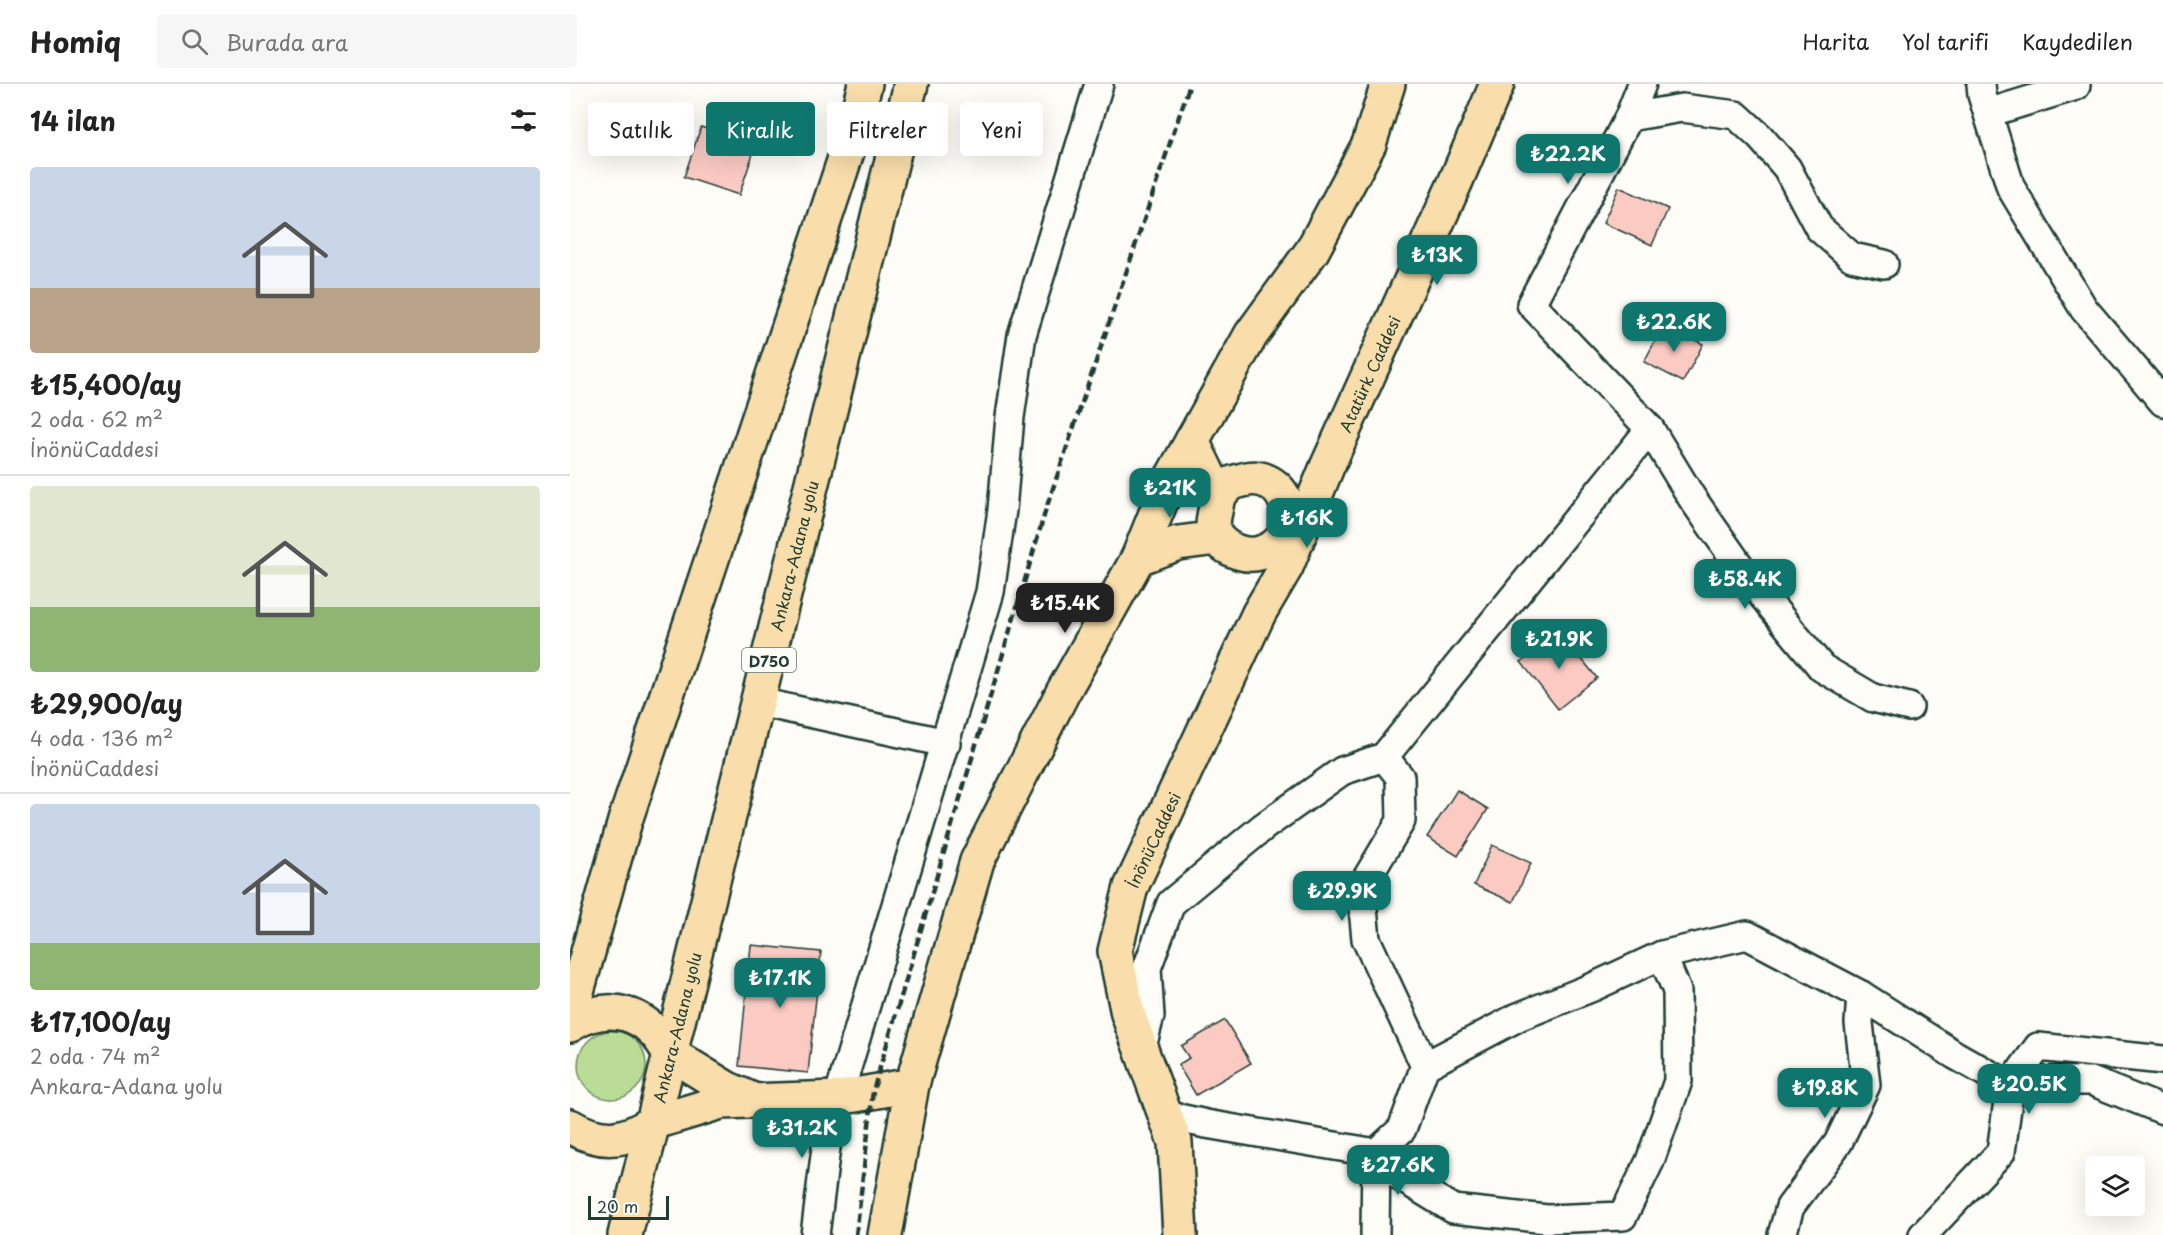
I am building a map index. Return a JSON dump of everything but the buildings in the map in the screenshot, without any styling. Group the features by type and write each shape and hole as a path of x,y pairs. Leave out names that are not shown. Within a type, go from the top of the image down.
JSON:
{"main road":[{"path":"570,1016 625,821 850,143 866,84"},
{"name":"Ankara-Adana yolu","path":"625,1235 911,84"},
{"path":"885,1235 912,1085 977,861 1063,692 1138,558 1167,486 1251,335 1312,251 1370,144 1388,84"},
{"name":"Atatürk Caddesi","path":"1327,467 1497,84"},
{"path":"1192,441 1217,497"},
{"path":"1285,497 1327,467"},
{"name":"İnönüCaddesi","path":"1180,1235 1175,1142 1128,1014 1115,951 1131,886 1259,613 1286,567 1327,467"},
{"path":"1251,478 1270,483 1285,497 1290,516 1285,536 1271,550 1251,555 1232,550 1217,538 1212,516 1217,497 1231,483 1251,478"},
{"path":"1138,558 1178,543 1217,538"},
{"path":"1251,555 1259,613"},
{"path":"570,1024 598,1012 617,1012 635,1016 651,1026 662,1038 669,1053 726,1088 753,1100"},
{"path":"570,1126 587,1135 605,1139 631,1135 652,1123 721,1102 838,1098 912,1085"}],"street":[{"path":"815,1235 830,1116 838,1098 990,592 1002,510 1010,417 1022,334 1099,84"},
{"path":"1642,84 1629,117 1532,304 1650,429 1692,498 1748,578 1822,668 1873,698 1909,707"},
{"path":"1981,84 2011,188 2084,309 2163,402"},
{"path":"1988,113 2076,86 2076,84"},
{"path":"1629,117 1682,108 1736,115 1787,168 1819,228 1852,257 1884,264"},
{"path":"1142,1051 1150,1016 1146,968 1171,903 1263,827 1342,771 1384,757 1650,429"},
{"path":"759,702 946,743"},
{"path":"1384,757 1400,777 1401,821 1362,888 1366,939 1425,1066"},
{"path":"1374,1235 1376,1153 1402,1129 1425,1066 1518,1017 1593,987 1662,955 1747,935 1861,995 1955,1055 2010,1086 2046,1081 2091,1081 2163,1110"},
{"path":"1165,1115 1376,1153 1394,1173 1453,1209 1547,1219 1623,1216 1650,1161 1678,1081 1677,991 1662,955"},
{"path":"1782,1235 1790,1207 1838,1143 1866,1084 1859,1023 1861,995"},
{"path":"1923,1235 2001,1152 2010,1086 2038,1047 2163,1060"}],"green space":[{"path":"612,1031 625,1034 636,1041 643,1052 646,1065 643,1078 636,1089 625,1096 612,1099 599,1096 588,1089 581,1078 578,1065 581,1052 588,1041 599,1034"}],"railway":[{"path":"856,1235 873,1091 1046,509 1190,84"}]}
